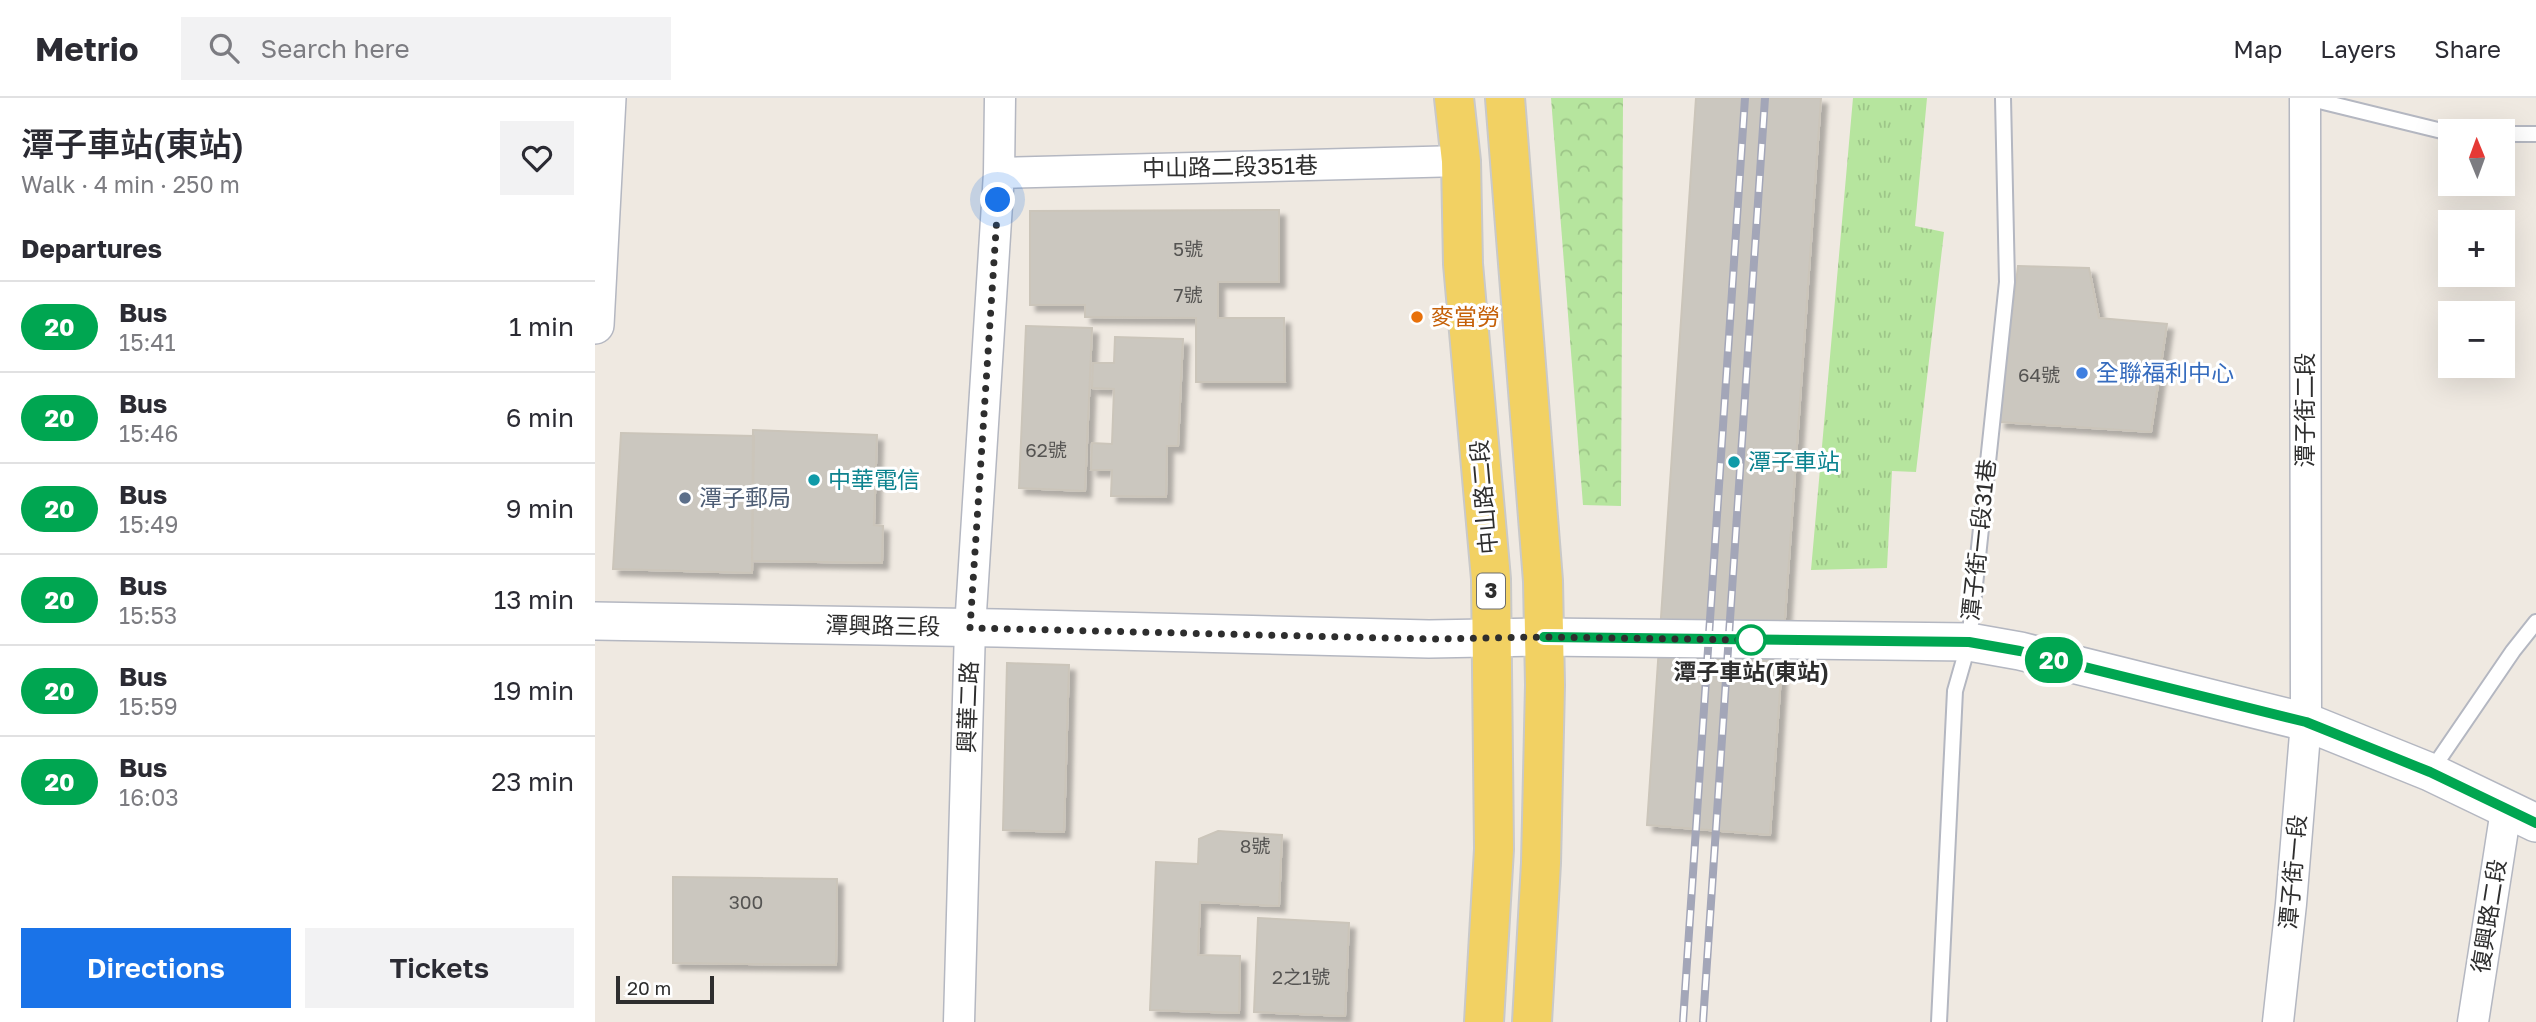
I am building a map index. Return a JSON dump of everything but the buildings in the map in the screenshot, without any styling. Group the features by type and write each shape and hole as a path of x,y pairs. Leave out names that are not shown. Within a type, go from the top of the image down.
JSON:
{"main road":[{"name":"中山路二段","path":"1454,98 1461,161 1463,264 1491,579 1493,849 1484,1022"},
{"path":"1506,98 1543,581 1541,863 1532,1022"}],"street":[{"path":"595,324 597,232 607,98"},
{"name":"興華二路","path":"959,1022 970,628 999,173 1000,98"},
{"name":"潭子街二段","path":"2306,98 2306,722"},
{"name":"中山路二段351巷","path":"999,173 1461,161"},
{"name":"潭興路三段","path":"595,621 1490,638 1969,642 2020,651 2306,722 2430,772 2521,817"},
{"name":"潭子街一段","path":"2278,1022 2306,722"},
{"name":"復興路二段","path":"2473,1022 2521,817"}],"lane":[{"name":"潭子街一段31巷","path":"1939,1022 1955,691 1969,642 2007,282 2003,98"},
{"path":"2306,98 2438,130"},
{"path":"2515,134 2536,134"},
{"path":"2430,772 2536,622"}],"green space":[{"path":"1551,98 1623,98 1621,506 1583,505"},
{"path":"1853,98 1927,98 1915,226 1944,232 1916,472 1892,471 1887,568 1811,570"}],"railway":[{"path":"1683,1022 1745,98"},
{"path":"1703,1022 1765,98"}],"bus line":[{"name":"20","path":"1544,637 1969,642 2020,651 2306,722 2430,772 2536,823"}],"place":[{"name":"麥當勞","path":"1417,317"},
{"name":"全聯福利中心","path":"2082,373"},
{"name":"潭子車站","path":"1734,462"},
{"name":"中華電信","path":"814,480"},
{"name":"潭子郵局","path":"685,498"},
{"name":"潭子車站(東站)","path":"1751,640"}],"route":[{"path":"998,200 970,628 1429,639 1544,637 1751,640"}]}
